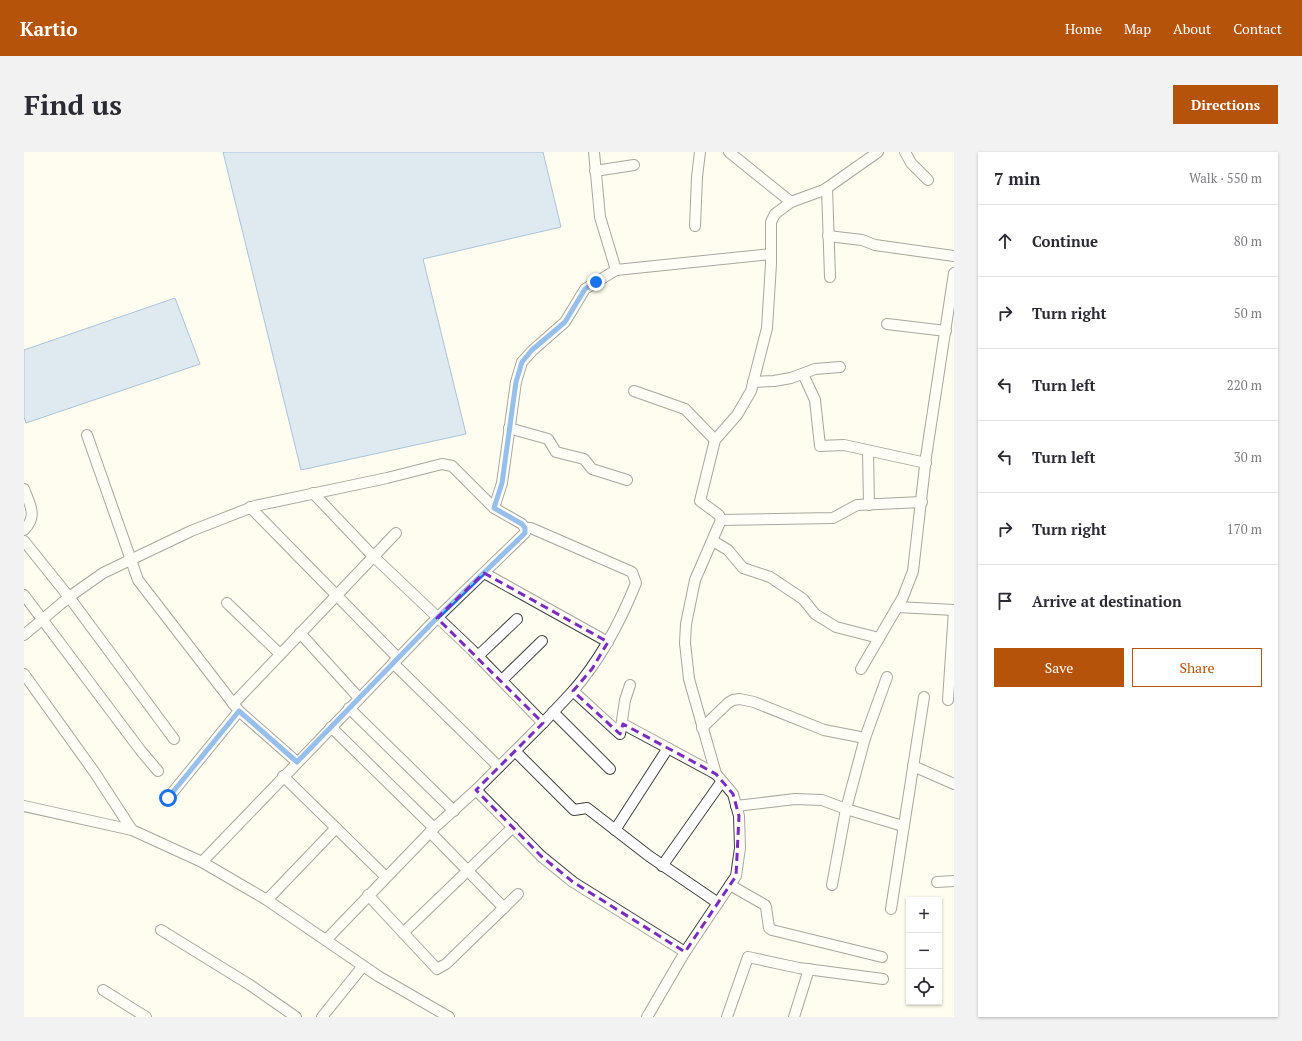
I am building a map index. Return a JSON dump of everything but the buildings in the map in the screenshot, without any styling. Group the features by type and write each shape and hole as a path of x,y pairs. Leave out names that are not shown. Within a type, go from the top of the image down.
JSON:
{"street":[{"path":"594,152 600,217 616,270"},
{"path":"695,226 697,177 700,152"},
{"path":"729,152 791,202"},
{"path":"647,1017 685,952 736,876 740,848 739,816 732,794 719,778 702,728 689,679 685,643 686,624 695,580 721,520 719,515 700,501 715,440 737,415 751,391 767,328 771,254 771,222 775,214 791,202 827,188 878,152"},
{"path":"906,152 911,162 928,180"},
{"path":"595,171 634,165"},
{"path":"827,188 830,277"},
{"path":"828,236 862,240 875,245 954,256"},
{"path":"494,508 502,483 516,382 522,362 532,350 565,322 585,289 616,270 771,254"},
{"path":"861,669 897,607 913,571 926,463 954,273"},
{"path":"887,324 946,331"},
{"path":"753,382 774,381 803,374 815,369 840,367"},
{"path":"803,374 815,400 820,446 844,445 926,463"},
{"path":"634,392 685,409 715,440"},
{"path":"509,428 548,439 556,452 584,459 592,469 627,480"},
{"path":"87,435 138,580 236,707 297,762"},
{"path":"868,451 869,505"},
{"path":"24,635 69,597 103,573 190,531 250,508 442,464 452,466 494,508 522,524 525,528 525,533 437,618 283,776 202,862"},
{"path":"24,489 32,514 32,520 24,530"},
{"path":"313,493 373,556 478,656 543,723"},
{"path":"721,520 833,518 852,507 922,502"},
{"path":"250,508 499,767"},
{"path":"326,940 432,830 476,790 554,712 592,669 618,627 636,583 632,572 531,528 525,528"},
{"path":"168,798 236,707 280,654 396,533"},
{"path":"24,541 69,597 174,739"},
{"path":"713,541 728,550 743,568 770,577 803,599 815,614 836,627 879,638"},
{"path":"484,573 608,642"},
{"path":"24,594 42,620 158,771"},
{"path":"227,603 280,654"},
{"path":"897,607 954,610 948,700"},
{"path":"478,656 517,619"},
{"path":"300,633 359,698"},
{"path":"502,680 542,641"},
{"path":"24,674 95,773 132,830"},
{"path":"832,885 846,809 865,738 887,677"},
{"path":"573,691 620,734 623,724 625,700 630,685"},
{"path":"891,909 924,697"},
{"path":"702,728 728,703 733,700 740,699 754,702 824,730 865,738"},
{"path":"349,708 454,811"},
{"path":"554,712 610,769"},
{"path":"623,724 719,778"},
{"path":"331,727 432,830 467,871 504,908"},
{"path":"615,830 668,748"},
{"path":"515,751 574,810 587,808 662,866 718,903"},
{"path":"913,766 954,784"},
{"path":"283,776 386,877"},
{"path":"662,866 719,778"},
{"path":"476,790 542,856 573,882 685,952"},
{"path":"736,806 795,799 822,800 846,809 903,826"},
{"path":"24,806 132,830 202,862 267,900 363,966 449,1017"},
{"path":"403,933 513,827"},
{"path":"267,900 336,828"},
{"path":"937,882 954,882"},
{"path":"730,885 765,905 769,928 772,930 882,957"},
{"path":"368,895 437,969 441,968 518,894"},
{"path":"161,930 250,985 296,1017"},
{"path":"727,1017 748,957 809,969 883,979"},
{"path":"322,1017 363,966"},
{"path":"794,1017 809,969"},
{"path":"103,990 146,1017"}],"highlighted area":[{"path":"484,573 608,642 592,669 573,691 620,734 623,724 716,774 733,794 739,816 736,876 685,952 573,882 541,856 476,790 543,723 437,618"}],"water":[{"path":"223,152 543,152 561,227 423,259 466,434 301,470"},
{"path":"175,298 200,364 26,423 24,417 24,350"}],"route":[{"path":"168,798 239,711 297,762 437,618 525,533 525,528 522,524 494,508 502,483 516,382 522,362 532,350 565,322 585,289 596,282"}]}
